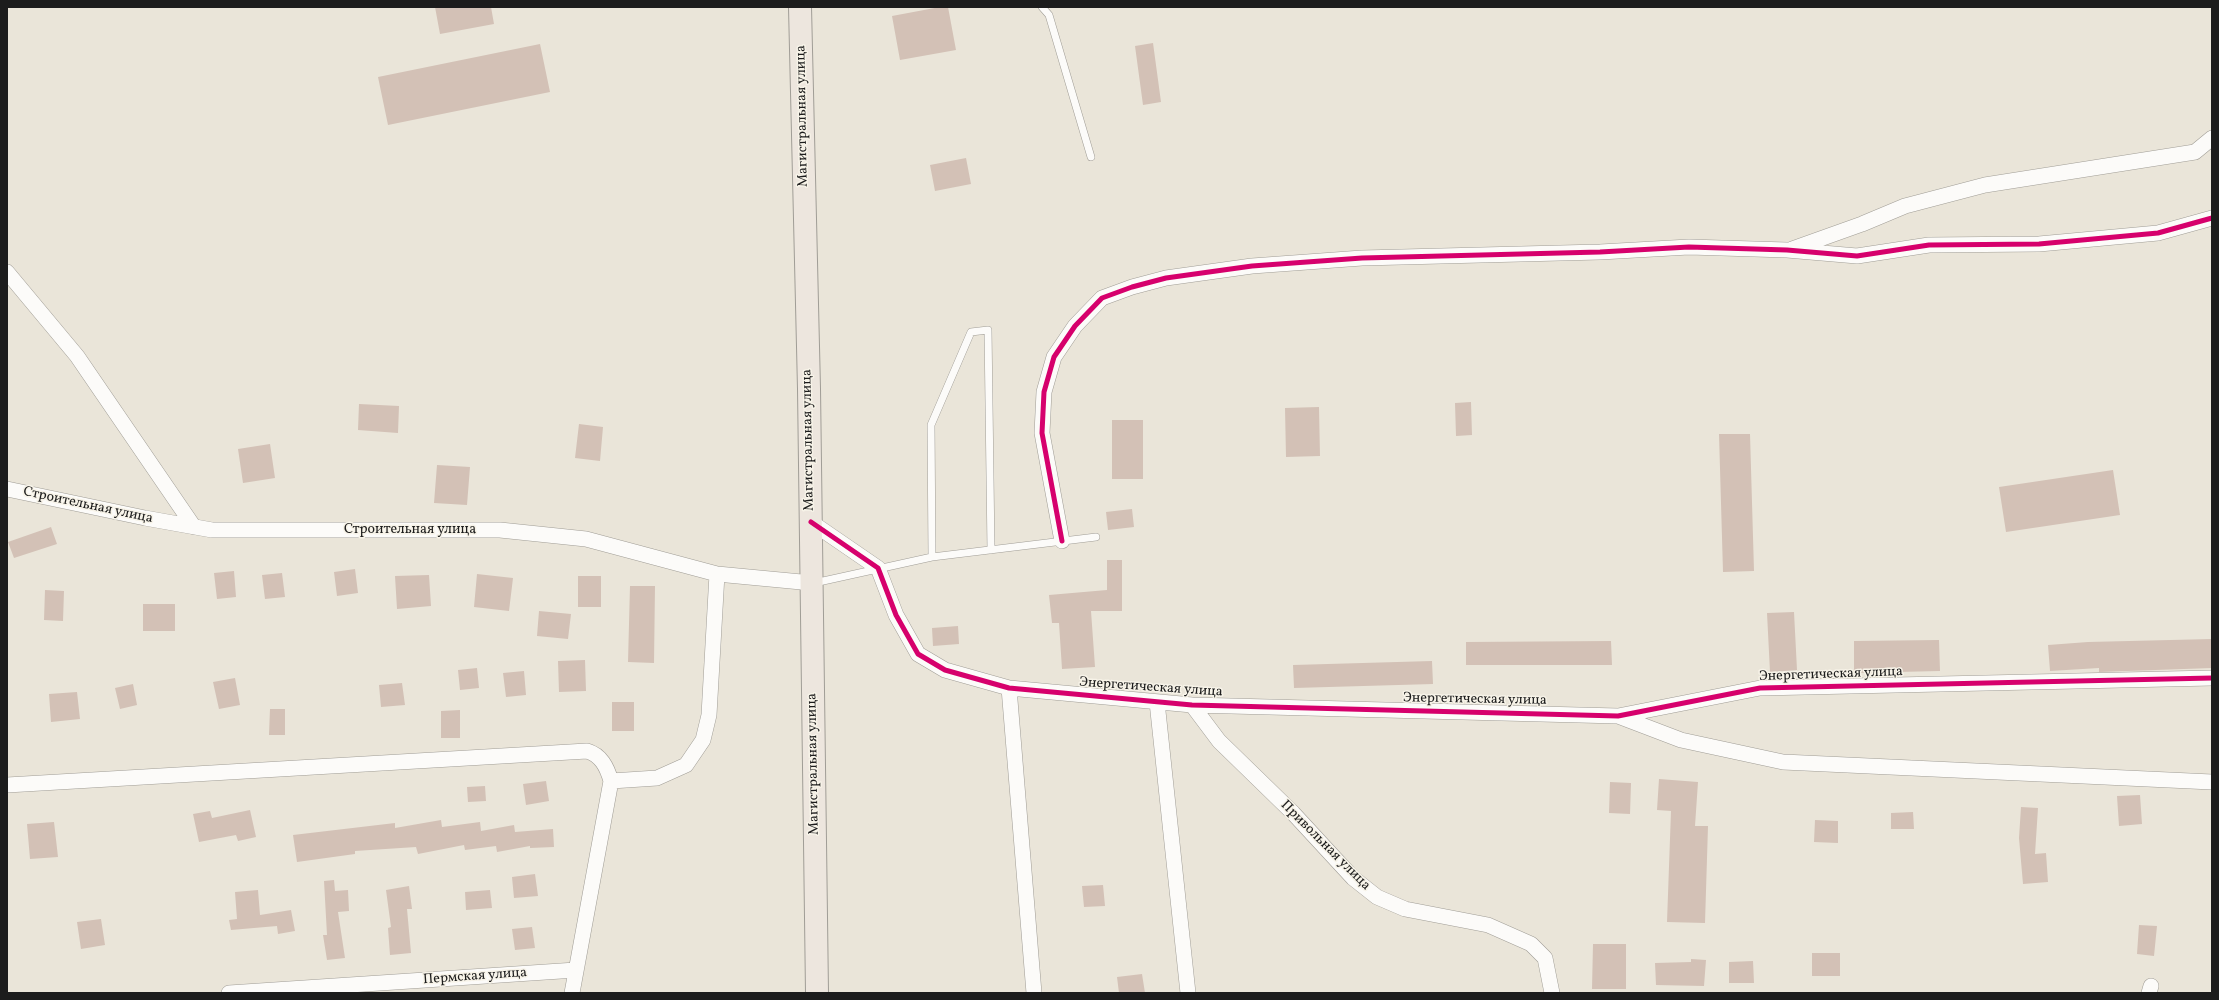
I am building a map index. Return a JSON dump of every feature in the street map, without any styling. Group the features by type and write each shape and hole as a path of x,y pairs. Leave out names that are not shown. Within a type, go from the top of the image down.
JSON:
{"highway":[{"name":"Магистральная улица","path":"800,7 811,522 817,993"}],"street":[{"path":"1787,250 1862,224 1905,206 1985,185 2195,152 2212,138"},
{"path":"1062,541 1042,433 1044,392 1054,357 1075,326 1102,298 1132,287 1166,278 1252,266 1362,258 1554,254 1688,247 1787,250 1857,256 1929,245 2039,244 2158,233 2212,218"},
{"path":"7,272 77,356 194,526"},
{"name":"Строительная улица","path":"7,489 145,518 212,530 500,530 586,539 717,574 812,583"},
{"path":"811,522 878,568"},
{"name":"Энергетическая улица","path":"878,568 896,615 918,654 945,670 1008,688 1192,706 1618,716 1760,688 2212,678"},
{"path":"611,781 657,778 686,765 703,740 709,715 717,574"},
{"path":"1008,688 1034,993"},
{"path":"1158,702 1188,993"},
{"name":"Привольная улица","path":"1192,706 1219,741 1293,813 1353,878 1377,897 1405,908 1488,925 1531,944 1545,958 1552,993"},
{"path":"1618,716 1681,740 1783,762 2212,782"},
{"path":"7,785 587,751 595,754 602,762 611,781 572,993"},
{"name":"Пермская улица","path":"229,993 576,970"}],"lane":[{"path":"1042,7 1049,15 1091,157"},
{"path":"932,557 931,425 971,332 988,330 990,550"},
{"path":"812,583 932,557 1096,537"}],"building":[{"path":"435,7 491,7 494,24 440,34"},
{"path":"940,7 948,7 956,50 900,60 892,16"},
{"path":"1153,43 1161,102 1143,105 1135,46"},
{"path":"540,44 550,92 388,125 378,77"},
{"path":"966,158 971,184 935,191 930,165"},
{"path":"1471,402 1472,435 1456,436 1455,403"},
{"path":"359,404 399,406 398,433 358,430"},
{"path":"1319,407 1320,456 1286,457 1285,408"},
{"path":"1112,420 1143,420 1143,479 1112,479"},
{"path":"579,424 603,427 600,461 575,458"},
{"path":"1719,434 1750,434 1754,571 1723,572"},
{"path":"270,444 275,478 243,483 238,449"},
{"path":"437,465 470,467 467,505 434,503"},
{"path":"2113,470 2120,515 2006,532 1999,487"},
{"path":"1132,509 1134,527 1108,530 1106,512"},
{"path":"51,527 57,544 14,558 8,542"},
{"path":"1107,560 1122,560 1122,611 1091,611 1095,667 1062,669 1059,623 1052,623 1049,595 1107,590"},
{"path":"355,569 358,593 337,596 334,572"},
{"path":"234,571 236,597 217,599 214,573"},
{"path":"282,573 285,597 265,599 262,575"},
{"path":"477,574 513,578 509,611 474,607"},
{"path":"429,575 431,606 397,609 395,576"},
{"path":"578,576 601,576 601,607 578,607"},
{"path":"630,586 655,586 654,663 628,662"},
{"path":"45,590 64,591 63,621 44,620"},
{"path":"143,604 175,604 175,631 143,631"},
{"path":"539,611 571,614 568,639 537,636"},
{"path":"1794,612 1797,670 1770,672 1767,613"},
{"path":"958,626 959,644 933,646 932,628"},
{"path":"2212,639 2212,668 2099,672 2099,668 2050,671 2048,645 2088,642"},
{"path":"1939,640 1940,671 1854,673 1854,641"},
{"path":"1611,641 1612,665 1466,665 1466,642"},
{"path":"585,660 586,691 559,692 558,661"},
{"path":"1432,661 1433,684 1294,688 1293,665"},
{"path":"477,668 479,688 460,690 458,670"},
{"path":"524,671 526,695 506,697 503,673"},
{"path":"235,678 240,705 219,709 213,682"},
{"path":"402,683 405,705 381,707 379,685"},
{"path":"133,684 137,705 120,709 115,688"},
{"path":"77,692 80,719 51,722 49,694"},
{"path":"612,702 634,702 634,731 612,731"},
{"path":"270,709 285,709 285,735 269,735"},
{"path":"460,710 460,738 441,738 441,711"},
{"path":"1659,779 1698,782 1695,826 1708,826 1705,923 1667,922 1671,811 1657,810"},
{"path":"546,781 549,801 526,805 523,784"},
{"path":"1610,782 1631,783 1630,814 1609,813"},
{"path":"485,786 486,801 468,802 467,787"},
{"path":"2140,795 2142,824 2119,826 2117,796"},
{"path":"2021,807 2038,808 2035,854 2046,853 2048,882 2023,884 2019,838"},
{"path":"250,810 256,837 238,841 236,835 199,842 193,814 210,811 212,818"},
{"path":"1913,812 1914,829 1891,829 1891,813"},
{"path":"441,820 442,827 480,822 481,831 514,825 515,832 553,829 554,847 530,848 530,846 497,852 496,846 465,850 464,845 418,854 416,847 355,851 355,854 297,862 293,835 395,823 395,828"},
{"path":"1815,820 1838,821 1838,843 1814,842"},
{"path":"54,822 58,857 30,859 27,824"},
{"path":"535,874 538,896 514,898 512,877"},
{"path":"334,880 335,891 348,890 349,911 338,912 345,958 327,960 323,935 327,935 324,881"},
{"path":"1103,885 1105,906 1084,907 1082,886"},
{"path":"409,886 412,909 407,909 411,953 390,955 388,928 391,927 386,890"},
{"path":"258,890 260,915 291,910 295,931 278,934 277,926 231,930 229,920 237,919 235,892"},
{"path":"490,890 492,908 466,910 465,892"},
{"path":"101,919 105,945 81,949 77,922"},
{"path":"2139,925 2157,926 2154,956 2137,954"},
{"path":"532,927 535,948 515,950 512,929"},
{"path":"1593,944 1626,944 1626,989 1592,989"},
{"path":"1812,953 1840,953 1840,976 1812,976"},
{"path":"1691,959 1706,960 1704,986 1656,985 1655,963 1691,962"},
{"path":"1753,961 1754,983 1729,983 1729,962"},
{"path":"1142,974 1145,993 1119,993 1117,977"}],"cycle path":[{"path":"1062,541 1042,433 1044,392 1054,357 1075,326 1102,298 1132,287 1166,278 1252,266 1362,258 1600,252 1689,247 1787,250 1857,256 1929,245 2039,244 2158,233 2212,218"},
{"path":"811,522 878,568 896,615 918,654 945,670 1009,688 1192,705 1618,716 1760,688 2212,678"}]}
